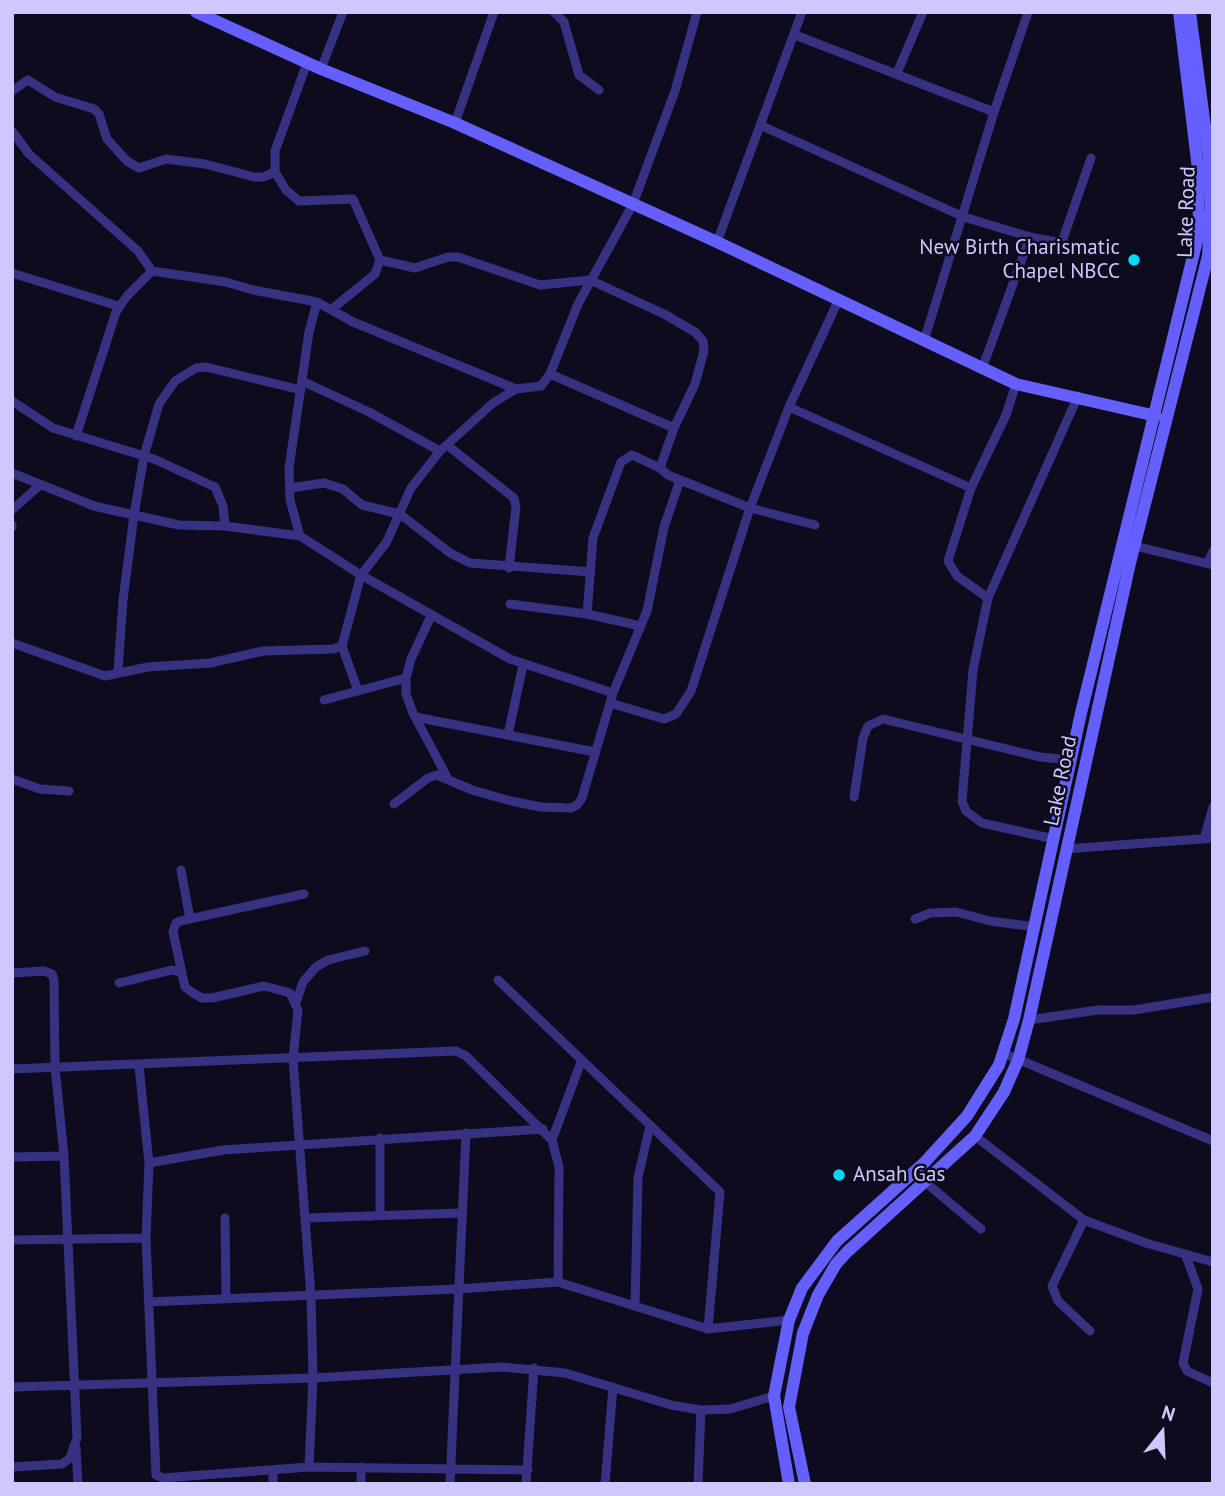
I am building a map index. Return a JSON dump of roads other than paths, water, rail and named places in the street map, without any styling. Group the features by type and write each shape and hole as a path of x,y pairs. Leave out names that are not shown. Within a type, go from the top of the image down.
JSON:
{"main road":[{"path":"196,12 307,63 455,123 718,242 1016,384 1078,396 1156,416"},
{"name":"Lake Road","path":"789,1484 774,1396 789,1320 802,1288 837,1241 924,1163 982,1096 1003,1053 1014,1019 1070,760 1197,240 1207,179 1179,12"},
{"name":"Lake Road","path":"805,1484 789,1407 796,1358 812,1308 836,1264 975,1136 1004,1092 1018,1060 1029,1020 1135,546 1208,256 1207,179 1190,12"}],"street":[{"path":"321,69 343,12"},
{"path":"455,123 494,12"},
{"path":"554,12 564,22 579,75 598,90"},
{"path":"358,691 342,646 361,575 386,543 411,488 444,448 493,402 516,389 541,386 550,373 590,280 633,204 675,91 697,12"},
{"path":"718,242 802,12"},
{"path":"898,73 923,12"},
{"path":"924,341 964,217 994,111 1028,12"},
{"path":"795,35 994,111"},
{"path":"307,63 275,150 275,172 286,190 299,201 353,199 380,260 375,274 332,309"},
{"path":"12,91 28,80 55,97 94,109 99,114 107,139 127,162 139,168 166,159 205,164 254,177 275,172"},
{"path":"762,126 964,217 1030,237 1057,242 1063,239 1091,158"},
{"path":"12,131 29,154 138,251 152,271 226,282 317,302 365,327 516,389"},
{"path":"982,369 1030,237"},
{"path":"380,260 415,268 448,257 458,257 540,285 590,280 664,314 695,332 703,341 704,351 695,384 674,428 660,468"},
{"path":"76,436 118,306 152,271"},
{"path":"12,273 118,306"},
{"path":"610,703 664,719 676,714 684,704 691,691 750,508 789,407 839,299"},
{"path":"300,536 289,488 291,446 317,302"},
{"path":"118,671 120,625 144,456 159,404 175,381 196,368 206,367 302,386 369,412 444,448 514,498 516,507 509,568"},
{"path":"550,373 674,428"},
{"path":"988,598 968,586 951,570 948,561 971,488 1006,415 1016,384"},
{"path":"1054,839 982,823 967,811 962,801 962,778 973,670 988,598 1078,396"},
{"path":"12,401 53,428 144,456 215,487 223,506 225,526"},
{"path":"789,407 971,488"},
{"path":"587,614 593,538 621,462 632,455 680,480 750,508 815,525"},
{"path":"12,473 38,486 134,515 179,525 225,526 300,536 431,616 523,665 613,693"},
{"path":"394,804 428,778 437,775 447,777 472,790 511,801 570,808 582,798 613,693 641,626 652,590 664,527 680,480"},
{"path":"289,488 324,483 343,489 362,505 400,514 450,554 470,563 509,568 592,572"},
{"path":"12,510 38,486"},
{"path":"1135,546 1210,564 1213,551"},
{"path":"510,604 587,614 641,626"},
{"path":"431,616 417,643 406,678 406,694 415,717 447,777"},
{"path":"12,643 105,676 118,671 185,662 210,663 263,651 333,649 342,646"},
{"path":"508,735 523,665"},
{"path":"324,700 406,678"},
{"path":"415,717 595,752"},
{"path":"854,797 863,738 868,726 883,719 1040,757 1070,760"},
{"path":"12,779 40,789 69,790"},
{"path":"1066,849 1208,838 1213,807"},
{"path":"181,870 190,919"},
{"path":"296,1002 290,993 264,986 202,998 186,987 173,928 176,923 190,919 304,894"},
{"path":"915,919 930,913 956,912 990,921 1036,927"},
{"path":"309,1467 313,1378 311,1297 293,1059 298,1021 296,1002 303,982 316,967 328,960 365,951"},
{"path":"119,983 172,970 182,972"},
{"path":"12,973 44,971 51,974 54,980 55,1067 65,1156 77,1385 78,1484"},
{"path":"498,980 720,1192 708,1329"},
{"path":"1029,1020 1098,1010 1134,1010 1213,997"},
{"path":"12,1069 293,1059 445,1049 456,1051 466,1056 552,1140 559,1167 558,1282"},
{"path":"1003,1053 1213,1142"},
{"path":"552,1140 581,1062"},
{"path":"139,1066 149,1163 146,1238 156,1480 309,1467 528,1470"},
{"path":"635,1305 638,1177 650,1126"},
{"path":"149,1163 195,1153 380,1138 543,1129"},
{"path":"450,1484 466,1133"},
{"path":"975,1136 1084,1220 1186,1256 1213,1262"},
{"path":"380,1138 380,1216"},
{"path":"12,1157 65,1156"},
{"path":"926,1182 981,1229"},
{"path":"306,1218 462,1213"},
{"path":"225,1218 226,1298"},
{"path":"1084,1220 1052,1286 1058,1301 1090,1331"},
{"path":"12,1240 146,1238"},
{"path":"1186,1256 1198,1289 1183,1363 1187,1371 1213,1383"},
{"path":"148,1302 311,1297 558,1282 708,1329 789,1320"},
{"path":"12,1387 154,1384 534,1368 565,1373 701,1410 730,1409 774,1396"},
{"path":"527,1484 534,1368"},
{"path":"605,1484 613,1387"},
{"path":"698,1484 701,1410"},
{"path":"12,1467 62,1464 76,1448"},
{"path":"361,1467 361,1484"},
{"path":"272,1484 273,1470"}],"place":[{"name":"New Birth Charismatic Chapel NBCC","path":"1134,260"},
{"name":"Ansah Gas","path":"839,1175"}]}
